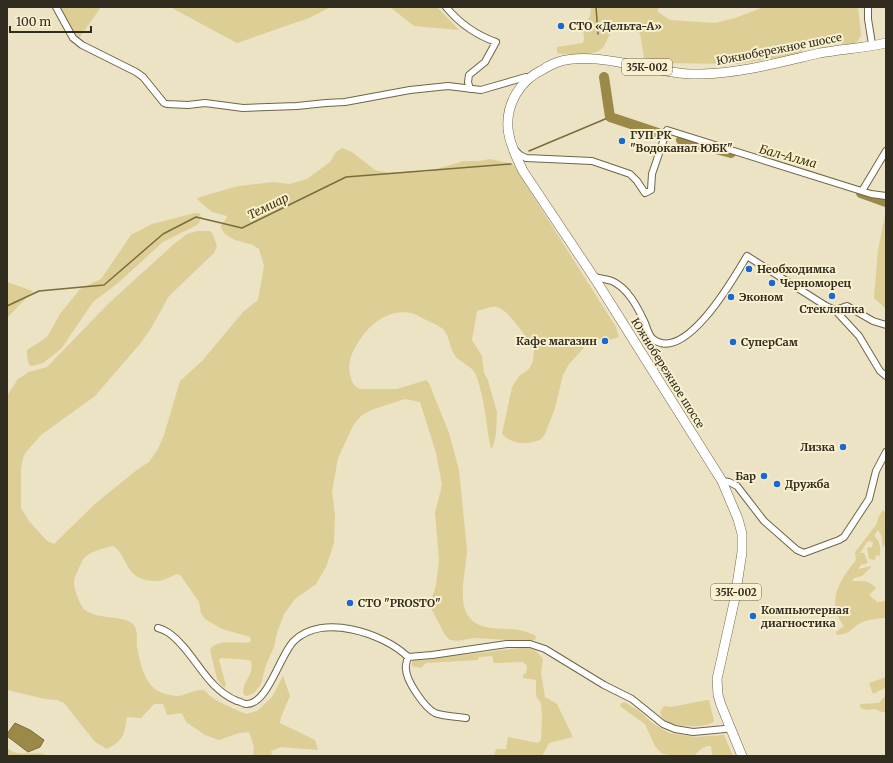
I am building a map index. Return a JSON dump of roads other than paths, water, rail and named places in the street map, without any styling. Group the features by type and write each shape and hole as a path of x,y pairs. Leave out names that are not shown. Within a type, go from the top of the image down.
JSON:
{"highway":[{"name":"Южнобережное шоссе","path":"742,756 721,705 718,695 717,679 735,598 742,552 742,534 738,519 720,482 523,171 511,149 506,135 506,109 511,97 526,78 534,71 557,61 572,58 600,59 700,74 773,64 880,41"},
{"name":"Южнобережное шоссе","path":"511,149 507,119 511,102 520,87 528,78 557,62 572,59 601,60 652,69 699,74 729,72 851,48"},
{"name":"Южнобережное шоссе","path":"720,482 736,521 740,549 733,588 725,617 714,680 714,696 726,731 738,756"}],"street":[{"path":"56,7 74,40 136,72 143,77 164,103 170,104 205,103 240,108 297,106 344,102 410,90 448,86 482,90 526,78"},
{"path":"446,7 469,29 482,37 496,42 485,62 469,75 468,82 470,89"},
{"path":"868,7 868,19 880,41"},
{"path":"511,149 526,158 592,160 630,174 645,193 651,190 652,174 667,130 871,194 886,196"},
{"path":"862,191 886,151"},
{"path":"591,279 611,281 622,287 638,309 652,339 661,343 671,343 680,340 693,331 706,318 747,256 826,306 836,310 859,336 880,371 886,376"},
{"path":"836,310 847,306 873,321 886,325"},
{"path":"720,482 729,482 736,486 764,521 797,550 804,553 844,537 869,499 876,471 886,452"},
{"path":"158,628 169,633 180,644 220,691 234,700 246,704 254,701 263,694 273,680 285,652 294,640 309,632 326,628 346,628 366,632 401,650 408,657"},
{"path":"408,657 507,644 530,644 545,649 604,685 632,699 663,724 676,729 693,732 726,731"},
{"path":"408,657 406,669 409,679 429,709 436,714 466,718"}],"waterway":[{"name":"Бал-Алма","path":"596,7 598,34"},
{"name":"Бал-Алма","path":"604,77 610,117 658,133"},
{"name":"Темиар","path":"529,151 610,117"},
{"name":"Бал-Алма","path":"681,140 731,153"},
{"name":"Темиар","path":"7,306 39,291 104,285 163,234 196,217 242,228 346,177 511,164"},
{"name":"Бал-Алма","path":"861,193 886,202"}],"place":[{"name":"СТО «Дельта-А»","path":"561,26"},
{"name":"ГУП РК \"Водоканал ЮБК\"","path":"622,141"},
{"name":"Необходимка","path":"749,269"},
{"name":"Черноморец","path":"772,283"},
{"name":"Стекляшка","path":"832,296"},
{"name":"Эконом","path":"731,297"},
{"name":"Кафе магазин","path":"605,341"},
{"name":"СуперСам","path":"733,342"},
{"name":"Лизка","path":"843,447"},
{"name":"Бар","path":"764,476"},
{"name":"Дружба","path":"777,484"},
{"name":"СТО \"PROSTO\"","path":"350,603"},
{"name":"Компьютерная диагностика","path":"753,616"}]}
